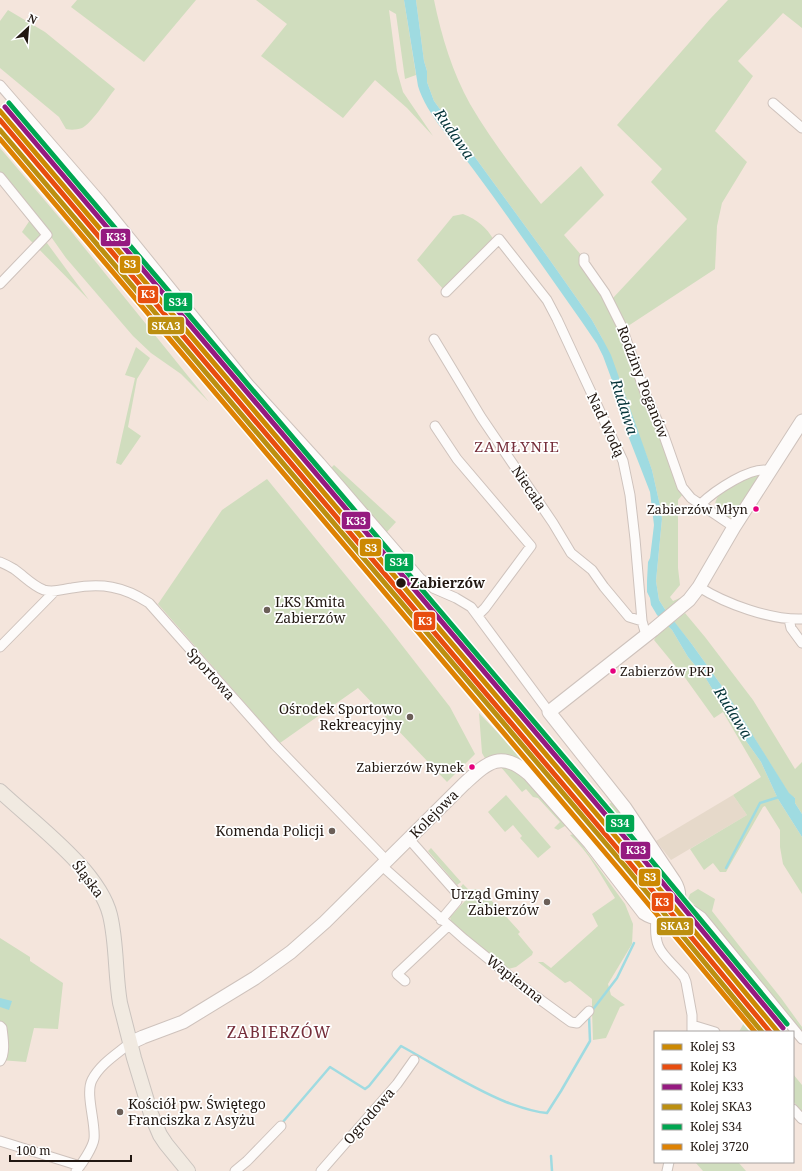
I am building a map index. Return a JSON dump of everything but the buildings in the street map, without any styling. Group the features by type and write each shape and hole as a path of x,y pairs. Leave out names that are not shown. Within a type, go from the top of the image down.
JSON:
{"main road":[{"name":"Śląska","path":"0,791 83,868 103,896 108,908 113,932 117,990 142,1087 156,1125 166,1144 187,1170"}],"street":[{"path":"0,85 100,200 249,384 320,462 420,578 432,588 465,603 478,615 549,712 630,814 677,886 680,894 678,904 674,910 666,916 656,918 655,937 657,945 664,955 684,977 692,1015 692,1029 707,1031"},
{"path":"773,103 802,128"},
{"path":"0,177 47,235 0,284"},
{"name":"Nad Wodą","path":"446,292 499,239 547,300 623,461 630,495 636,539 642,621 649,633"},
{"name":"Rodziny Poganów","path":"584,258 584,263 605,293 621,325 647,398 663,433 682,488 691,498 734,527"},
{"name":"Niecała","path":"434,339 480,417 553,523 571,553 592,570 604,588 629,617 642,621"},
{"path":"549,712 682,606 699,587 734,527 802,421"},
{"path":"435,426 457,459 531,546 485,608 478,615"},
{"path":"701,504 720,488 750,473 762,469 770,471"},
{"name":"Sportowa","path":"0,562 14,569 44,590 55,591 98,585 122,588 149,603 275,745 384,863"},
{"path":"699,587 726,602 772,616 789,619 802,619"},
{"path":"0,647 55,591"},
{"path":"789,619 791,628 802,643"},
{"name":"Kolejowa","path":"130,1043 183,1022 255,978 291,952 325,922 483,767 497,761 510,762 522,768 534,779 590,843 641,910 646,915 656,918"},
{"path":"405,980 397,974 445,923 458,898 455,891 409,839"},
{"name":"Wapienna","path":"384,863 445,923 523,987 571,1022 577,1023 589,1011"},
{"path":"678,904 692,910 702,917 802,1039"},
{"path":"0,1026 2,1028 3,1044 2,1058 0,1061"},
{"path":"0,1141 78,1169 94,1139 90,1095 92,1081 103,1065 130,1043"},
{"name":"Ogrodowa","path":"321,1171 397,1084 414,1060"},
{"path":"794,1110 802,1120"},
{"path":"235,1171 247,1162 281,1126"}],"shaded area":[{"path":"733,795 747,815 671,860 656,841"}],"green space":[{"path":"77,0 196,0 144,62 71,7"},
{"path":"256,0 404,0 416,75 405,79 396,14 389,10 397,71 403,92 433,136 407,108 375,80 343,118 261,56 287,24"},
{"path":"416,0 434,0 448,54 458,80 470,104 495,143 541,204 581,166 604,195 564,235 582,256 606,298 683,494 678,500 678,568 680,585 670,597 673,601 680,598 680,601 666,611 659,600 656,581 662,519 652,470 602,338 592,320 547,256 434,101 427,82 427,71 424,61"},
{"path":"728,0 802,0 802,28 783,13 738,61 753,76 715,131 747,162 722,203 717,226 715,269 625,328 612,299 687,219 651,182 662,169 617,125"},
{"path":"8,10 45,32 115,89 86,126 74,130 66,129 59,117 0,68 0,21"},
{"path":"0,148 70,230 209,402 181,374 151,353 133,336 66,258 35,214 0,172"},
{"path":"463,214 481,224 494,240 444,290 417,260 453,216"},
{"path":"30,220 89,300 22,232"},
{"path":"136,347 150,358 137,379 128,427 141,436 121,465 116,463 135,378 125,375"},
{"path":"334,465 396,522 386,533 330,469"},
{"path":"760,474 761,476 736,515 729,517 723,516 715,505 721,493 726,488 740,480"},
{"path":"267,479 387,626 450,707 475,754 447,782 358,688 280,743 158,604 222,510"},
{"path":"685,613 753,700 795,769 802,762 802,814 795,803 795,798 789,794 724,689 674,622"},
{"path":"668,626 688,657 705,677 729,717 761,762 778,799 802,837 802,894 783,864 780,847 780,830 765,806 763,807 726,872 720,872 713,863 704,870 690,849 747,815 733,795 761,777 723,712 714,718 686,679 654,640 657,635"},
{"path":"479,713 522,758 520,760 486,760 482,753"},
{"path":"500,766 514,770 525,779 565,824 565,826 558,830 554,828 560,822 538,798 533,797 526,789 522,792"},
{"path":"506,795 551,847 538,858 520,838 522,836 513,825 505,832 488,812"},
{"path":"612,802 621,809 619,812 642,848 648,849 659,866 670,886 672,897 601,811"},
{"path":"574,834 625,904 633,924 632,944 608,984 611,995 625,1005 620,1007 606,1038 593,1040 592,999 570,981 565,983 538,962 543,962 551,968 598,926 592,914 615,898 589,857 570,835"},
{"path":"431,848 461,882 457,885 428,851"},
{"path":"463,884 470,891 472,889 482,890 520,932 518,934 533,952 532,955 516,967 508,969 452,924 450,917 465,901 466,896 464,896 460,888"},
{"path":"698,889 715,899 712,911 781,998 802,1027 802,1032 703,912 696,908 696,906 688,899 690,894"},
{"path":"0,938 30,957 30,961 63,983 58,1029 34,1028 26,1062 0,1060"},
{"path":"747,1017 758,1031 740,1031"},
{"path":"794,1075 802,1085 802,1112 794,1102"},
{"path":"696,1163 739,1163 746,1171 703,1171"}],"water":[{"name":"Rudawa","path":"404,0 416,0 424,61 427,71 427,82 434,101 592,320 611,355 652,470 661,510 662,519 656,581 659,600 724,689 789,793 795,798 795,803 802,814 802,837 778,799 761,762 729,717 705,677 688,657 672,630 657,615 651,605 647,592 648,562 650,558 654,525 650,492 629,438 627,421 603,356 597,344 582,322 473,169 434,118 422,97 418,86"},
{"path":"0,998 12,1001 9,1010 0,1007"}],"waterway":[{"path":"726,868 760,803 779,797"},
{"path":"591,1012 617,978 634,943"},
{"path":"282,1123 330,1067 365,1089 401,1046 492,1096 526,1109 547,1113 590,1041 589,1016"},
{"path":"551,1156 552,1171"}],"rail line":[{"name":"S34","path":"9,103 642,849 787,1024"},
{"name":"K33","path":"5,107 638,853 783,1028"},
{"name":"S3","path":"0,111 633,857 777,1031"},
{"name":"K3","path":"0,120 628,861 769,1031"},
{"name":"SKA3","path":"0,130 624,865 761,1031"},
{"name":"3720","path":"0,139 619,869 754,1031"}],"place":[{"name":"Zabierzów Młyn","path":"756,509"},
{"name":"Zabierzów","path":"401,583"},
{"name":"LKS Kmita Zabierzów","path":"267,610"},
{"name":"Zabierzów PKP","path":"613,671"},
{"name":"Ośrodek Sportowo Rekreacyjny","path":"410,717"},
{"name":"Zabierzów Rynek","path":"472,767"},
{"name":"Komenda Policji","path":"332,831"},
{"name":"Urząd Gminy Zabierzów","path":"547,902"},
{"name":"Kościół pw. Świętego Franciszka z Asyżu","path":"120,1112"}],"district":[{"name":"ZAMŁYNIE","path":"517,447"},
{"name":"ZABIERZÓW","path":"279,1032"}]}
